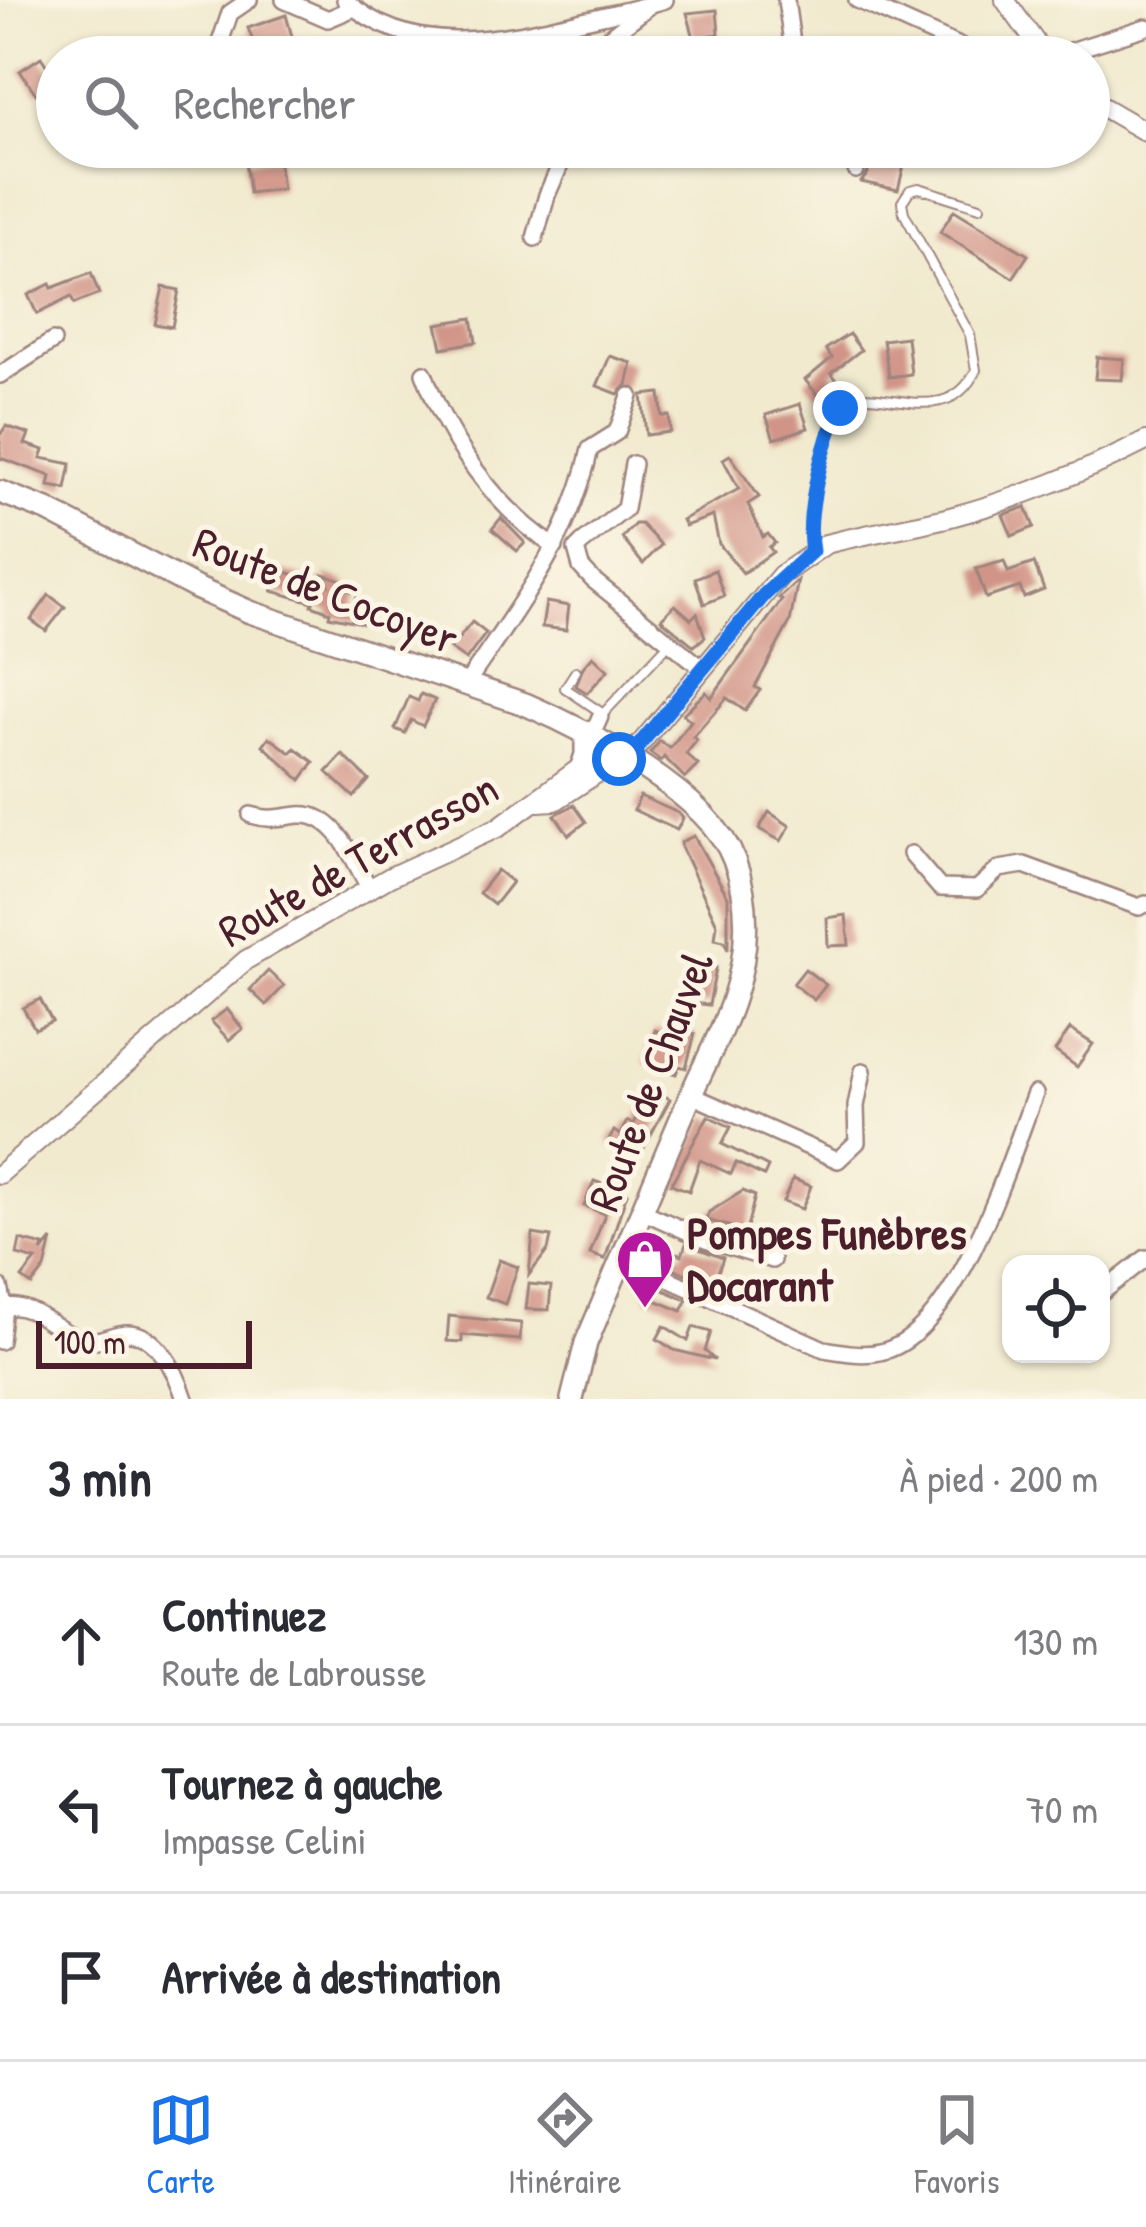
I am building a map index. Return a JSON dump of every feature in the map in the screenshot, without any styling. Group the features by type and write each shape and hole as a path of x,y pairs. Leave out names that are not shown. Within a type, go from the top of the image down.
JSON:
{"main road":[{"name":"Route de Cocoyer","path":"0,492 47,510 250,612 607,736"},
{"path":"582,766 586,754 607,736"},
{"name":"Route de Chauvel","path":"572,1399 586,1342 734,996 746,934 734,857 682,798 607,736"}],"street":[{"path":"222,36 230,13 249,0"},
{"path":"284,0 328,19 349,4 397,31 424,36"},
{"path":"785,0 791,36"},
{"path":"857,0 937,36"},
{"path":"1005,0 1033,36"},
{"path":"514,36 658,2"},
{"path":"611,36 658,2"},
{"path":"1110,38 1146,27"},
{"path":"1110,111 1146,132"},
{"path":"535,238 559,168"},
{"path":"0,376 53,341"},
{"path":"424,373 453,441 514,511 555,547"},
{"path":"466,684 541,574 584,480 590,449 617,433 630,396"},
{"path":"812,551 998,502 1146,441"},
{"path":"633,464 625,509 582,543 576,557 592,580 702,668"},
{"name":"Route de Terrasson","path":"538,802 555,801 607,736 702,668 781,575 812,551"},
{"name":"Route de Terrasson","path":"0,1174 246,960 369,888 499,827 582,766"},
{"path":"251,815 267,820 305,814 326,821 369,888"},
{"path":"911,854 940,888 977,889 999,869 1024,865 1139,907 1146,904"},
{"path":"691,1095 838,1160 859,1135 856,1106 863,1071"},
{"path":"622,1258 824,1349 854,1354 899,1345 924,1324 960,1278 1035,1094"},
{"path":"642,1211 706,1240 772,1260"},
{"path":"1110,1286 1146,1258"},
{"path":"0,1287 4,1307 0,1341"},
{"path":"4,1307 29,1310 77,1339 130,1332 139,1336 166,1358 185,1399"}],"lane":[{"path":"812,551 811,523 830,429 840,408 860,396 912,404 944,400 964,388 976,370 970,334 902,202 910,190 919,188 980,207"},
{"path":"576,671 565,688 607,736 664,649"}],"building":[{"path":"717,10 719,34 693,36 687,13"},
{"path":"286,15 292,36 251,36 248,28"},
{"path":"36,60 36,94 20,71"},
{"path":"246,168 279,168 282,189 249,193"},
{"path":"868,168 903,168 898,190 861,182"},
{"path":"954,210 1028,255 1013,278 940,232"},
{"path":"91,273 99,294 74,304 71,297 37,314 28,295"},
{"path":"163,287 179,290 172,327 155,324"},
{"path":"472,318 476,342 442,348 437,324"},
{"path":"849,334 861,350 831,373 841,385 822,400 805,380 832,358 826,349"},
{"path":"907,337 911,374 889,377 883,340"},
{"path":"610,356 632,363 627,385 618,394 597,386"},
{"path":"1097,357 1124,359 1122,380 1095,379"},
{"path":"660,393 662,416 669,416 670,432 646,435 642,395"},
{"path":"800,404 808,428 774,439 766,415"},
{"path":"6,426 29,434 25,444 44,450 41,458 71,464 66,489 49,486 51,476 0,458 0,435"},
{"path":"730,455 759,497 748,504 763,537 768,534 775,543 769,547 773,552 743,573 719,544 713,516 685,526 682,520 739,489 723,459"},
{"path":"1026,507 1034,527 1012,536 1003,515"},
{"path":"501,518 525,543 517,551 492,529"},
{"path":"641,524 661,545 643,564 622,538"},
{"path":"1004,561 1008,572 1034,563 1044,590 1024,598 1020,587 986,598 976,569"},
{"path":"279,570 329,585 324,574 347,582 344,589 358,593 353,608 365,611 362,623 329,616 330,612 313,602 272,591"},
{"path":"715,570 724,596 704,604 695,578"},
{"path":"798,580 790,622 755,687 760,690 745,711 727,698 693,737 697,740 686,754 698,765 685,778 664,757 661,761 650,753 660,741 670,748 691,721 683,714 706,692 711,698 782,600 779,598"},
{"path":"49,595 65,607 46,631 31,620"},
{"path":"546,602 569,606 566,630 542,627"},
{"path":"675,605 691,619 697,613 705,637 694,646 661,619"},
{"path":"472,622 486,633 466,660 450,649"},
{"path":"593,656 608,670 587,693 576,686"},
{"path":"421,694 435,700 423,726 411,720 405,733 395,729 409,697 418,701"},
{"path":"269,737 314,762 301,780 263,745"},
{"path":"343,755 369,780 354,797 327,772"},
{"path":"640,796 678,813 683,818 677,830 634,810"},
{"path":"574,805 586,822 569,835 555,815"},
{"path":"769,812 790,826 781,841 759,829"},
{"path":"694,836 728,897 728,950 724,941 715,939 717,924 681,847 681,842"},
{"path":"497,870 512,882 494,905 479,893"},
{"path":"846,915 849,945 828,946 827,918"},
{"path":"695,966 716,968 709,1005 691,1003"},
{"path":"805,969 826,985 814,1000 793,984"},
{"path":"268,971 284,986 266,1005 250,990"},
{"path":"40,999 52,1021 35,1029 23,1008"},
{"path":"227,1009 243,1029 229,1040 211,1021"},
{"path":"678,1028 695,1034 686,1068 679,1066 676,1074 644,1063 655,1030 665,1034 667,1029 676,1032"},
{"path":"1070,1029 1093,1044 1077,1067 1055,1051"},
{"path":"658,1092 670,1099 639,1157 635,1155 632,1161 608,1142 614,1131 620,1135 627,1121 633,1124 644,1102 651,1105"},
{"path":"708,1116 731,1127 722,1144 768,1167 764,1176 736,1163 731,1174 700,1160 689,1191 671,1184"},
{"path":"793,1179 811,1186 802,1209 783,1202"},
{"path":"594,1181 627,1193 605,1259 590,1254 605,1214 584,1206"},
{"path":"743,1191 755,1196 746,1231 706,1220 709,1212"},
{"path":"533,1234 551,1237 548,1250 529,1275"},
{"path":"20,1240 44,1246 42,1252 52,1240 45,1268 32,1285 22,1278 36,1260 17,1255"},
{"path":"645,1241 682,1255 686,1244 723,1258 713,1286 640,1253"},
{"path":"499,1260 518,1267 505,1304 486,1297"},
{"path":"529,1284 551,1286 549,1310 526,1309"},
{"path":"650,1284 687,1300 682,1311 645,1296"},
{"path":"449,1316 521,1323 520,1340 462,1335 462,1342 447,1341"},
{"path":"664,1326 688,1341 693,1327 711,1332 705,1351 715,1360 674,1350 657,1339"}],"place":[{"name":"Pompes Funèbres Docarant","path":"645,1310"}],"route":[{"path":"619,759 630,756 781,575 812,551 811,523 830,429 840,408"}]}
